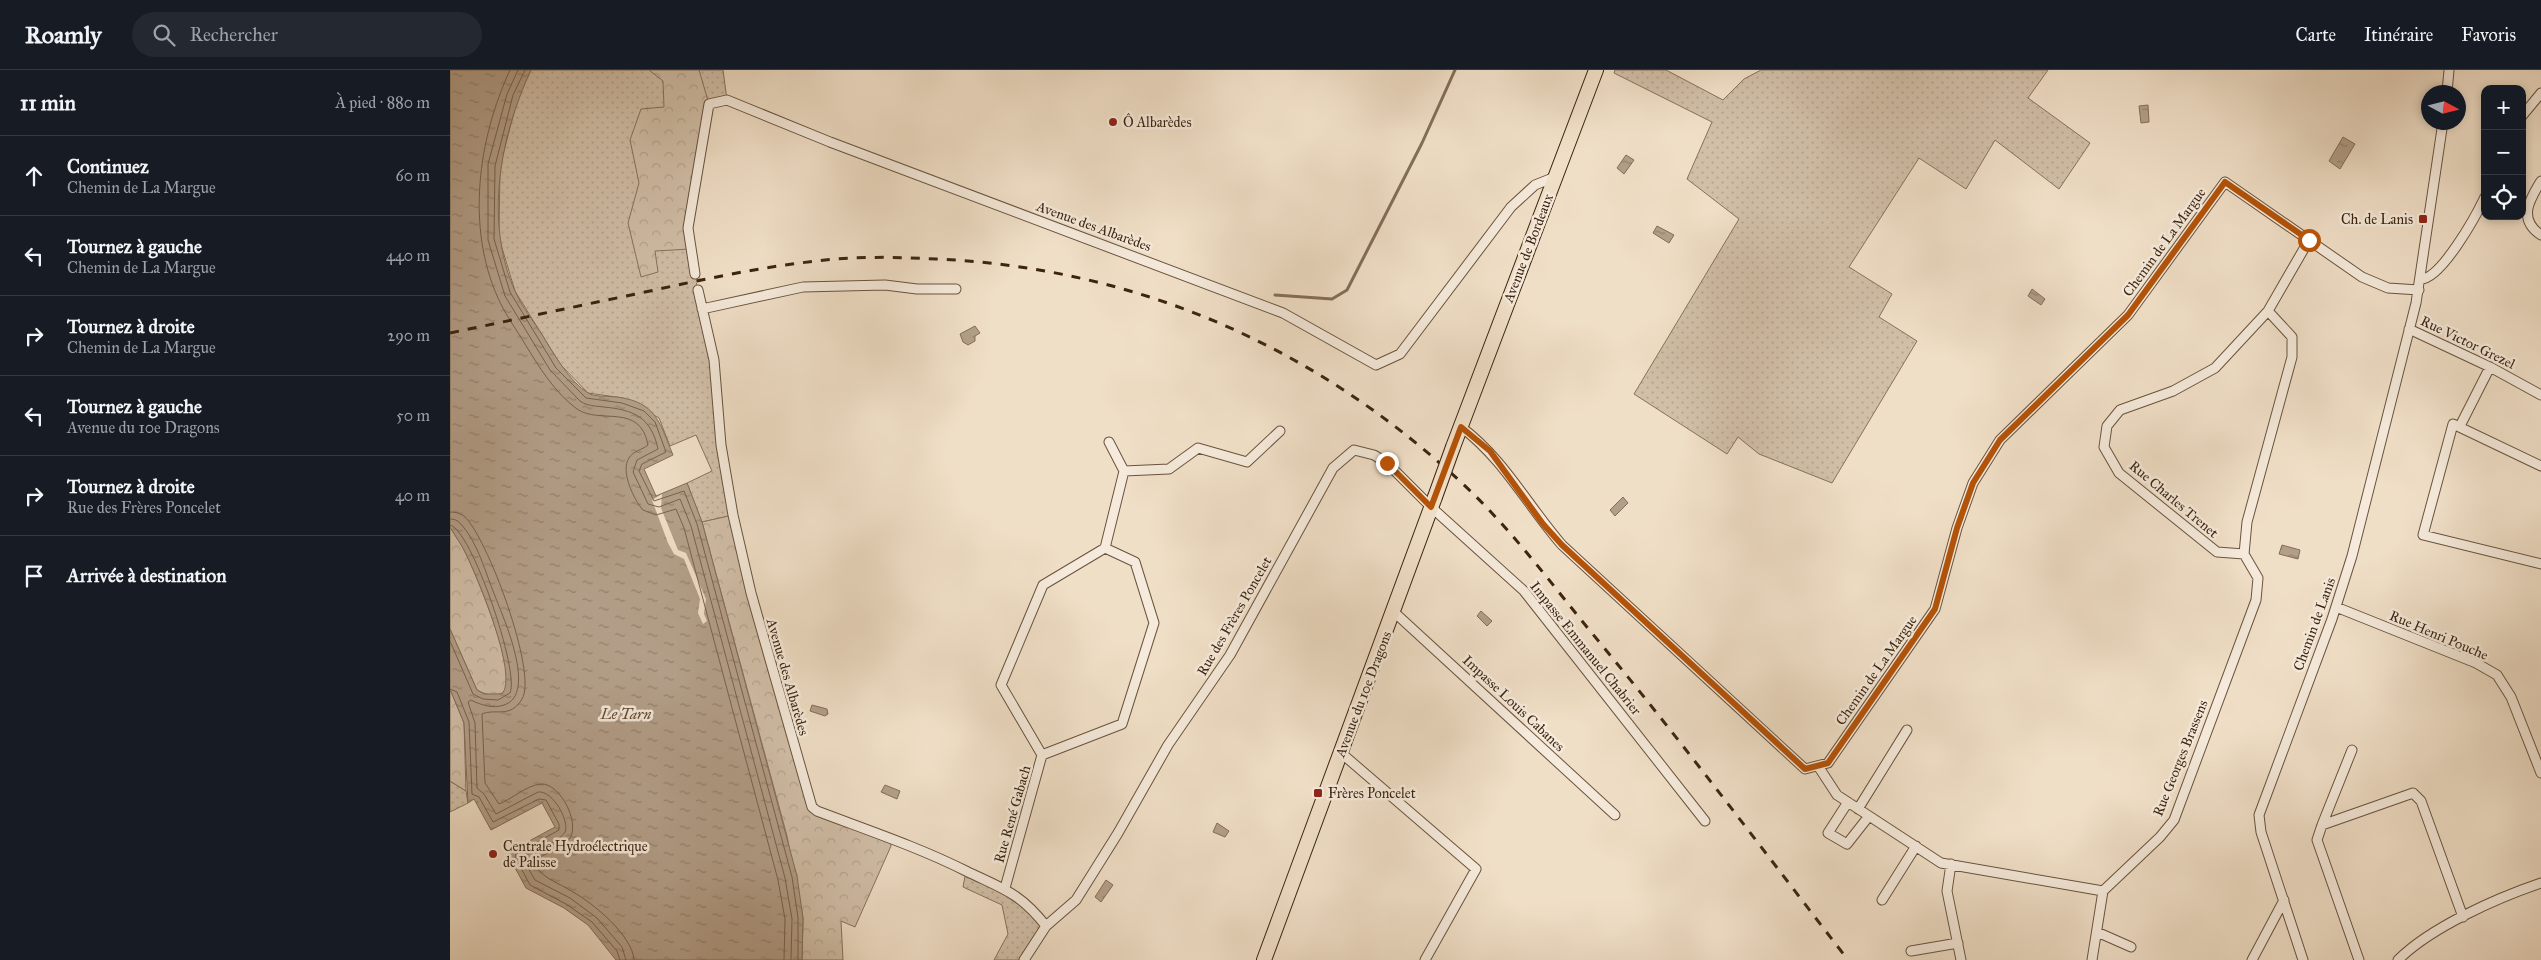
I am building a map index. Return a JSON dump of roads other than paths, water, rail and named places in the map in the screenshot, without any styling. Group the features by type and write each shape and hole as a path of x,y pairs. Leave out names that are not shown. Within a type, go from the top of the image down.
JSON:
{"main road":[{"name":"Avenue de Bordeaux","path":"1461,427 1596,70"},
{"name":"Avenue du 10e Dragons","path":"1264,960 1461,427"}],"street":[{"path":"2448,85 2449,70"},
{"path":"2526,111 2541,93"},
{"name":"Avenue des Albarèdes","path":"695,274 688,228 709,104 728,100 882,162 1283,313 1376,365 1400,354 1511,208 1534,185 1555,176"},
{"path":"2419,290 2442,130"},
{"path":"2541,181 2527,204 2527,216 2535,231 2541,235"},
{"name":"Chemin de La Margue","path":"1818,766 1828,763 1935,609 1957,528 1973,483 2000,440 2128,315 2225,182 2362,277 2378,285 2419,290"},
{"path":"2421,279 2426,279 2439,269 2467,229 2481,205"},
{"name":"Rue Charles Trenet","path":"2244,554 2217,552 2119,473 2104,447 2107,426 2120,410 2173,391 2215,368 2268,311 2309,240"},
{"path":"702,309 803,288 884,285 917,289 956,288"},
{"name":"Avenue des Albarèdes","path":"698,290 714,360 721,445 733,515 751,593 812,807 817,811 946,860 1005,888 1030,906 1046,926"},
{"name":"Chemin de Lanis","path":"2303,960 2261,832 2259,815 2336,607 2352,556 2419,290"},
{"path":"2244,554 2247,522 2272,441 2292,357 2292,337 2268,311"},
{"name":"Rue Victor Grezel","path":"2409,329 2490,367 2541,395"},
{"path":"2460,426 2490,367"},
{"path":"2541,466 2453,424 2424,535 2541,564"},
{"path":"1461,427 1490,451 1543,524 1585,567 1805,769 1818,766 1837,795 1942,863 2103,891 2092,960"},
{"path":"1124,471 1169,469 1198,448 1247,462 1280,431"},
{"path":"1042,755 1001,685 1043,585 1105,548 1124,471 1109,442"},
{"name":"Rue des Frères Poncelet","path":"1046,926 1076,900 1118,833 1168,744 1230,655 1334,468 1354,450 1374,455 1387,463 1433,502"},
{"name":"Impasse Emmanuel Chabrier","path":"1433,502 1524,592 1704,821"},
{"name":"Rue René Gabach","path":"1005,888 1042,755 1122,724 1154,623 1135,562 1105,548"},
{"name":"Rue Georges Brassens","path":"2103,891 2160,837 2174,820 2256,600 2258,578 2244,554"},
{"name":"Rue Henri Pouche","path":"2336,607 2476,663 2497,675 2512,697 2539,762 2541,773"},
{"name":"Impasse Louis Cabanes","path":"1394,612 1615,815"},
{"path":"1858,809 1907,730"},
{"path":"2352,750 2317,840 2358,960"},
{"path":"1340,752 1476,869 1425,960"},
{"path":"2322,826 2413,793 2421,801 2463,917"},
{"path":"1848,802 1828,833 1847,844 1869,816"},
{"path":"1882,900 1916,846"},
{"path":"1951,864 1947,891 1961,960"},
{"path":"2398,960 2413,945 2500,897 2541,883"},
{"path":"2252,960 2284,900"},
{"path":"1024,960 1046,926"},
{"path":"2097,932 2131,947"},
{"path":"1911,951 1958,943"}],"water":[{"name":"Le Tarn","path":"450,70 531,70 511,123 500,179 498,208 500,236 506,264 521,303 568,375 588,393 630,400 649,409 655,416 673,455 644,469 656,496 687,483 702,522 797,876 803,918 802,960 616,960 588,925 564,908 526,888 507,853 555,827 542,803 491,830 474,799 468,803 464,723 450,689 450,629 477,690 484,694 502,694 506,684 501,648 487,603 463,547 450,527"},
{"path":"2148,105 2149,122 2141,123 2139,106"},
{"path":"2343,137 2355,144 2340,169 2329,161"},
{"path":"1626,155 1634,160 1624,174 1617,168"},
{"path":"1657,226 1674,235 1669,243 1653,233"},
{"path":"2032,289 2045,299 2041,305 2028,296"},
{"path":"975,326 980,333 975,336 975,341 968,345 963,342 960,334"},
{"path":"1623,497 1628,503 1615,516 1610,510"},
{"path":"2282,545 2300,550 2298,559 2279,554"},
{"path":"1481,611 1492,621 1487,626 1477,616"},
{"path":"812,705 827,709 828,714 825,716 810,711"},
{"path":"885,785 900,791 897,799 881,792"},
{"path":"1217,823 1229,831 1225,837 1213,832"},
{"path":"1106,880 1113,885 1101,902 1095,897"}],"waterway":[{"path":"1275,295 1332,299 1347,290 1422,143 1455,70"}],"tunnel":[{"path":"695,274 698,290"}],"railway":[{"path":"450,333 754,270 832,259 877,257 936,259 1011,266 1083,279 1153,298 1220,324 1285,355 1347,392 1406,435 1481,501 1530,556 1657,713 1848,960"}],"place":[{"name":"Ô Albarèdes","path":"1113,122"},
{"name":"Ch. de Lanis","path":"2423,219"},
{"name":"Frères Poncelet","path":"1318,793"},
{"name":"Centrale Hydroélectrique de Palisse","path":"493,854"}]}
